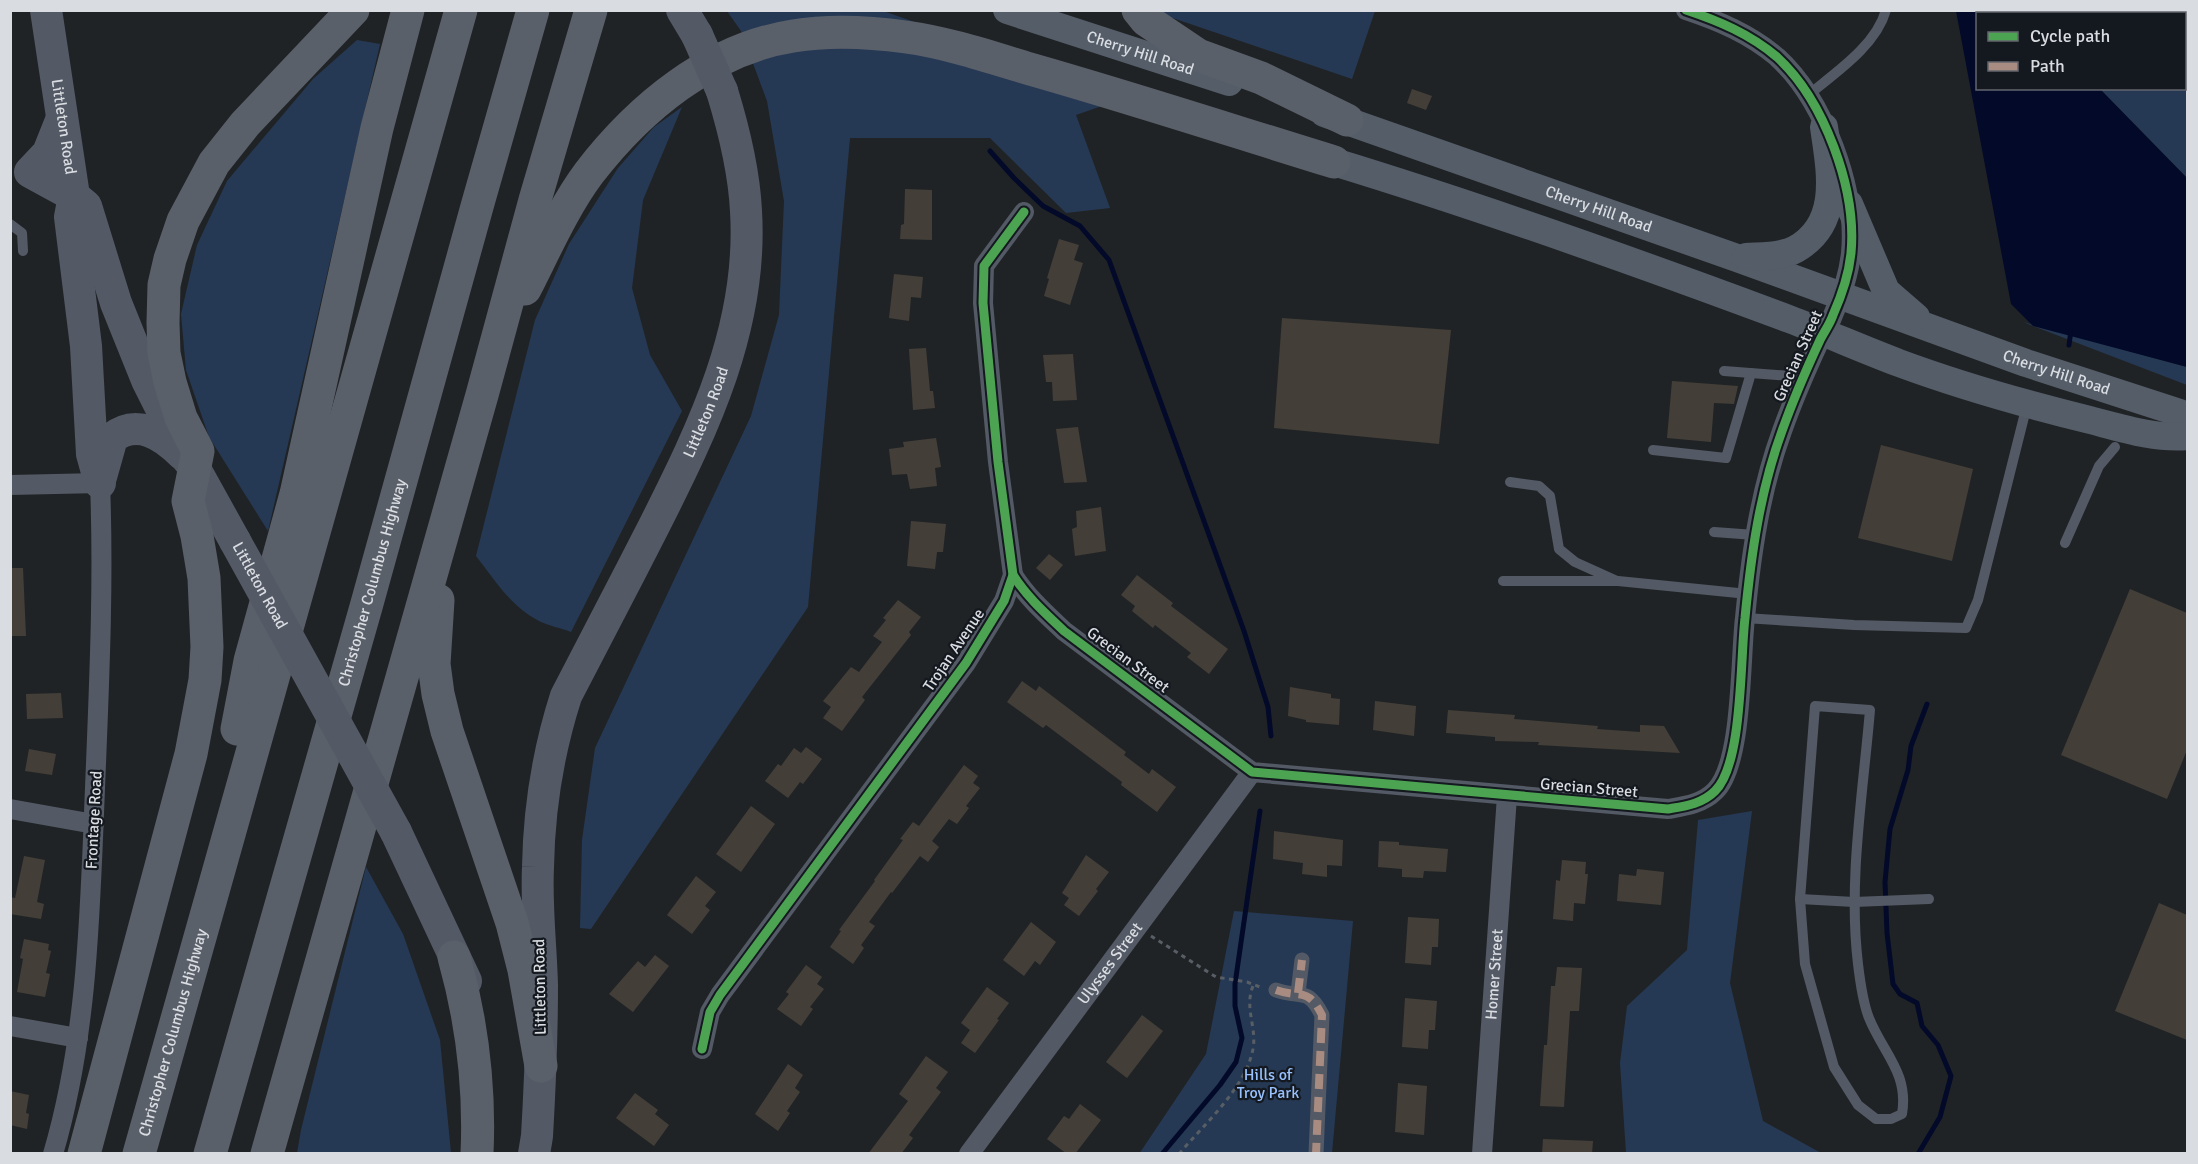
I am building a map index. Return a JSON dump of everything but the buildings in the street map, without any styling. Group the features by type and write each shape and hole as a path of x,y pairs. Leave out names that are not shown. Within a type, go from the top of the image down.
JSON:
{"highway":[{"path":"84,1154 199,718 206,669 207,606 197,536 188,501 190,462 198,451 181,418 164,353 164,285 170,259 183,221 214,163 245,124 353,10"},
{"path":"199,934 250,661 296,494 377,128 408,10"},
{"name":"Christopher Columbus Highway","path":"139,1154 199,934 461,10"},
{"name":"Christopher Columbus Highway","path":"210,1154 363,619 533,10"},
{"path":"267,1154 535,200 591,10"},
{"path":"1138,10 1146,20 1198,55 1261,78 1347,120"},
{"path":"495,346 561,218 588,174 613,145 654,103 699,72 733,54 785,38 822,33 874,34 906,37 947,45 1124,95 1334,162"},
{"path":"441,540 434,664 438,694 447,731 512,923 527,982 540,1066"},
{"path":"284,1154 328,950 353,849"},
{"path":"454,957 465,994 477,1077 477,1154"}],"main road":[{"name":"Littleton Road","path":"46,10 74,196 86,206 116,303 147,381 396,832 471,992 487,1058 491,1091 492,1154"},
{"name":"Cherry Hill Road","path":"1007,10 1347,120 1840,295 1931,330 2180,413 2187,418"},
{"name":"Littleton Road","path":"534,1154 537,1136 542,984 537,869 545,782 555,729 566,696 696,442 726,364 738,316 745,268 747,213 742,168 734,129 722,91 690,23"},
{"path":"20,171 48,153 62,118"},
{"path":"1737,258 1769,256 1795,250 1815,233 1824,218 1830,196 1824,127"},
{"name":"Cherry Hill Road","path":"1334,162 1542,230 1823,332 1898,362 2027,405 2172,438 2187,436"},
{"path":"20,171 74,196 70,217 86,346 92,454 100,483"},
{"path":"1849,204 1886,291 1931,330"},
{"path":"100,483 112,438 125,430 142,429 155,433 170,442 190,462"}],"street":[{"name":"Grecian Street","path":"1013,575 1037,606 1064,631 1252,772 1668,809 1695,804 1706,798 1723,780 1732,757 1745,618 1762,497 1782,432 1823,332 1833,317 1851,253 1849,204 1840,161 1824,127 1794,76 1777,57 1755,40 1716,20 1686,10"},
{"name":"Trojan Avenue","path":"702,1049 710,1012 720,995 966,663 1004,602 1013,575 998,462 983,303 984,266 1024,212"},
{"path":"10,485 100,483"},
{"name":"Frontage Road","path":"53,1154 71,1082 86,972 94,825 102,582 100,483"},
{"name":"Ulysses Street","path":"969,1154 1252,772"},
{"name":"Homer Street","path":"1482,1154 1507,796"},
{"path":"10,809 94,825"},
{"path":"1298,993 1302,960"},
{"path":"1276,990 1307,995 1316,1003 1322,1015 1316,1154"},
{"path":"10,1026 78,1038"}],"lane":[{"path":"1807,96 1858,55 1884,19 1886,10"},
{"path":"10,224 22,233 22,251"},
{"path":"1724,371 1804,377"},
{"path":"1653,450 1726,458 1752,373"},
{"path":"1745,618 1854,625 1966,628 1978,600 2027,405"},
{"path":"2065,543 2099,466 2115,447"},
{"path":"1510,482 1539,486 1550,496 1559,549 1575,562 1617,581"},
{"path":"1714,532 1755,535"},
{"path":"1503,581 1617,581 1748,594"},
{"path":"1815,706 1870,710 1854,902 1858,965 1868,1017 1900,1075 1905,1097 1902,1114 1891,1119 1876,1119 1858,1105 1834,1067 1804,964 1800,899 1815,706"},
{"path":"1800,899 1854,902 1929,899"}],"path":[{"path":"1137,927 1216,977 1247,982"},
{"path":"1179,1154 1238,1087 1247,1070 1254,1036 1248,1006 1253,986"}],"green space":[{"path":"727,11 883,11 1119,93 1099,107 1076,115 1110,208 1066,213 990,138 850,138 808,607 591,929 580,928 582,840 595,748 751,416 779,315 784,201 767,101 741,31"},
{"path":"1152,11 1375,11 1352,79"},
{"path":"2187,11 2187,178 2101,90 2186,90 2186,12 2138,12"},
{"path":"357,40 380,44 268,531 209,437 186,370 181,314 197,245 227,181 313,79"},
{"path":"682,107 643,200 632,288 650,355 682,411 571,632 539,621 520,609 476,556 535,320 569,244 618,168 654,127"},
{"path":"2023,322 2187,367 2187,385 2033,326"},
{"path":"1752,811 1730,983 1763,1121 1821,1153 1626,1153 1620,1063 1627,1006 1687,950 1698,820"},
{"path":"366,867 403,934 440,1040 451,1153 297,1153"},
{"name":"Hills of Troy Park","path":"1234,911 1353,921 1332,1153 1139,1154 1206,1054"}],"shaded area":[{"path":"1956,11 2030,12 1976,12 1976,90 2101,90 2187,178 2187,367 2033,326 2011,304"}],"waterway":[{"path":"2052,10 2058,12"},
{"path":"990,151 1043,206 1080,226 1109,260 1244,631 1268,707 1271,736"},
{"path":"2069,345 2071,330"},
{"path":"1918,1154 1940,1117 1951,1076 1938,1045 1922,1026 1917,1003 1900,994 1893,984 1887,933 1885,882 1890,829 1908,770 1911,746 1927,704"},
{"path":"1162,1154 1220,1085 1236,1062 1242,1038 1235,1006 1235,984 1260,811"}],"marked path":[{"path":"1298,993 1302,960"},
{"path":"1276,990 1307,997 1312,1000 1322,1015 1316,1154"}],"cycle path":[{"path":"1013,575 1030,598 1064,631 1252,772 1668,809 1693,804 1705,799 1715,791 1724,777 1731,758 1735,735 1750,571 1757,523 1768,477 1795,396 1842,293 1850,261 1851,228 1849,201 1834,147 1823,121 1794,75 1777,57 1745,35 1686,10"},
{"path":"702,1049 710,1012 720,995 966,663 1004,601 1013,575 998,462 983,303 984,266 1024,212"}]}
